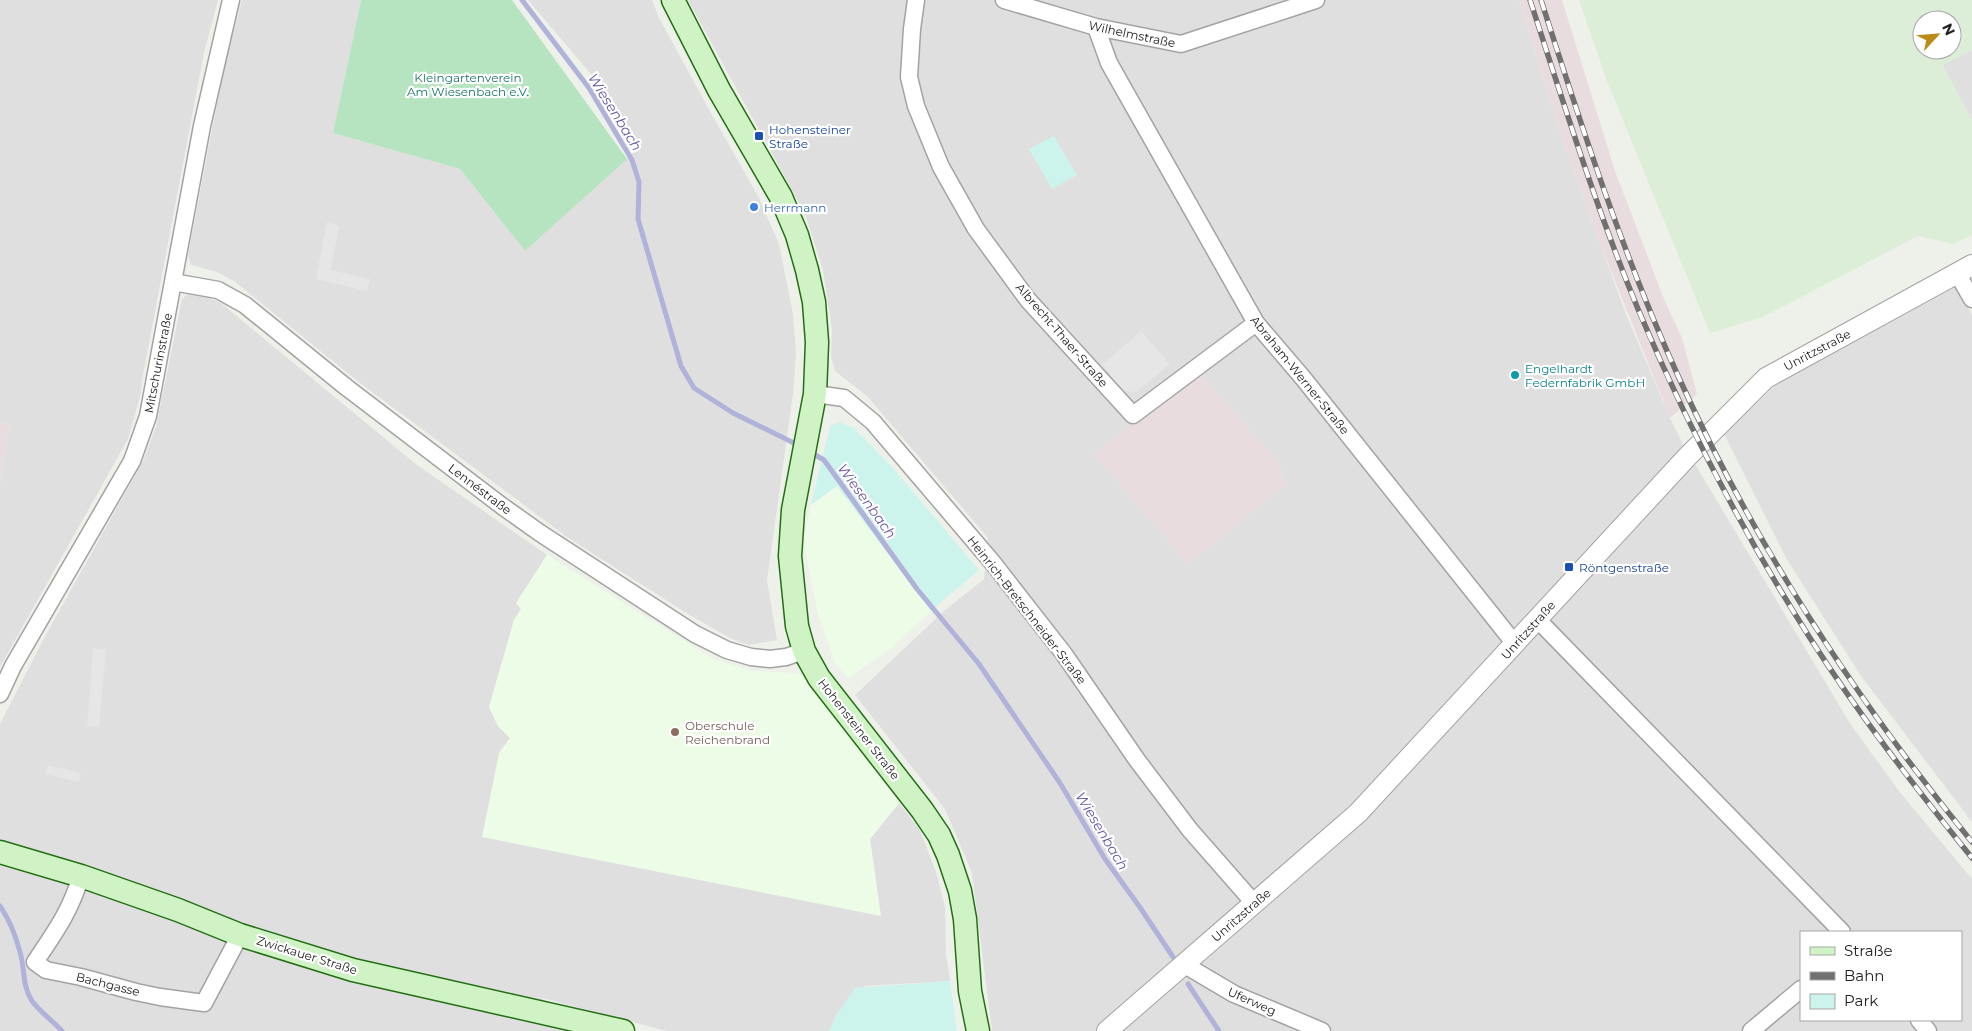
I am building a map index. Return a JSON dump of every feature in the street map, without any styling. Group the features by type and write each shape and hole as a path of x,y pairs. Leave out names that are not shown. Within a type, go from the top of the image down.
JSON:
{"main road":[{"name":"Hohensteiner Straße","path":"673,0 718,90 781,197 797,235 808,270 814,302 817,342 815,394 807,428 793,510 790,556 797,626 804,651 818,678 922,810 939,835 945,848 960,892 966,918 970,991 978,1031"},
{"name":"Zwickauer Straße","path":"0,852 81,876 178,910 240,935 353,970 595,1028 623,1031"}],"street":[{"name":"Mitschurinstraße","path":"0,694 13,666 132,461 148,416 202,126 231,0"},
{"name":"Albrecht-Thaer-Straße","path":"916,0 909,77 916,106 941,168 976,229 1028,300 1133,416 1256,323"},
{"name":"Wilhelmstraße","path":"1004,0 1096,27 1181,44 1316,0"},
{"name":"Abraham-Werner-Straße","path":"1096,27 1109,63 1256,323 1303,378 1515,644"},
{"path":"1964,269 1972,300"},
{"name":"Unritzstraße","path":"1107,1031 1358,813 1687,457 1766,378 1964,269"},
{"name":"Lennéstraße","path":"173,282 218,290 245,305 346,387 502,506 695,634 727,650 751,658 778,658 804,651"},
{"name":"Heinrich-Bretschneider-Straße","path":"815,394 844,398 873,422 993,563 1064,654 1137,760 1184,822 1254,903"},
{"path":"1537,619 1841,931"},
{"name":"Bachgasse","path":"81,876 74,900 64,920 35,962 46,970 160,997 204,1003 240,935"},
{"name":"Uferweg","path":"1185,965 1234,994 1322,1031"},
{"path":"1751,1031 1800,990"},
{"path":"1920,1021 1928,1031"}],"shaded area":[{"path":"0,0 218,0 204,53 141,393 128,439 0,667 0,484 9,424 0,423"},
{"path":"242,0 361,0 333,133 460,169 525,251 638,148 613,100 528,0 652,0 659,18 759,198 779,244 793,314 796,354 793,394 767,580 777,640 749,645 732,639 688,614 567,537 360,383 234,281 217,272 191,265 188,255 223,72"},
{"path":"688,0 1519,0 1558,125 1600,244 1626,314 1683,444 1851,725 1899,791 1972,879 1972,1031 992,1031 972,873 945,809 855,695 945,610 984,579 988,538 868,397 835,371 831,357 832,330 823,270 805,214"},
{"path":"1519,0 1562,0 1615,171 1664,299 1682,338 1697,394 1670,418 1600,244 1558,125"},
{"path":"1579,0 1972,0 1972,50 1962,55 1962,10 1912,10 1912,60 1953,60 1943,65 1972,120 1972,235 1953,244 1918,236 1763,317 1710,333 1607,81"},
{"path":"1972,50 1972,120 1942,65 1952,60 1962,60 1962,55"},
{"path":"327,222 339,226 331,270 370,279 367,291 316,279"},
{"path":"1953,281 1972,315 1972,822 1861,676 1786,558 1724,434 1776,385"},
{"path":"190,292 208,297 222,304 417,465 547,555 516,603 521,609 514,620 489,707 498,726 510,738 499,753 880,916 870,839 899,803 920,830 936,872 945,907 946,954 950,981 865,986 837,1014 829,1031 666,1031 542,998 574,1031 0,1031 0,724 43,640 143,461 156,427 182,299"},
{"path":"1141,331 1170,364 1136,392 1124,391 1102,365"},
{"path":"1202,376 1278,462 1287,484 1188,564 1094,454 1184,380"},
{"path":"0,423 9,424 0,484"},
{"path":"837,486 931,611 890,649 848,678 835,663 818,614 803,540 811,505"},
{"name":"Oberschule Reichenbrand","path":"547,555 713,659 753,671 798,673 810,683 899,803 870,839 881,916 482,837 499,753 510,738 498,726 489,707 514,620 521,609 516,603"},
{"path":"93,648 106,649 99,727 87,726"},
{"path":"48,765 81,773 79,782 45,774"}],"green space":[{"name":"Kleingartenverein Am Wiesenbach e.V.","path":"361,0 512,0 627,159 525,251 460,169 333,133"},
{"path":"1054,136 1077,175 1052,189 1029,149"},
{"path":"839,422 854,428 892,467 979,570 931,611 837,486 811,505 830,426"},
{"path":"950,981 957,1031 829,1031 837,1014 855,988"}],"waterway":[{"name":"Wiesenbach","path":"522,0 589,88 632,160 639,182 638,219 681,366 694,388 733,413 800,446"},
{"name":"Wiesenbach","path":"810,452 824,460 917,589 979,664 1060,783 1105,859 1173,957"},
{"path":"0,906 9,922 22,958 25,983 29,995 39,1009 62,1031"},
{"name":"Wiesenbach","path":"1188,984 1219,1031"}],"railway":[{"path":"1530,0 1608,233 1656,352 1717,477 1785,598 1829,667 1888,750 1972,858"},
{"path":"1541,0 1588,143 1622,238 1659,332 1709,440 1741,501 1810,619 1888,733 1972,842"}],"place":[{"name":"Hohensteiner Straße","path":"759,136"},
{"name":"Herrmann","path":"754,207"},
{"name":"Engelhardt Federnfabrik GmbH","path":"1515,375"},
{"name":"Röntgenstraße","path":"1569,567"},
{"name":"Oberschule Reichenbrand","path":"675,732"}]}
